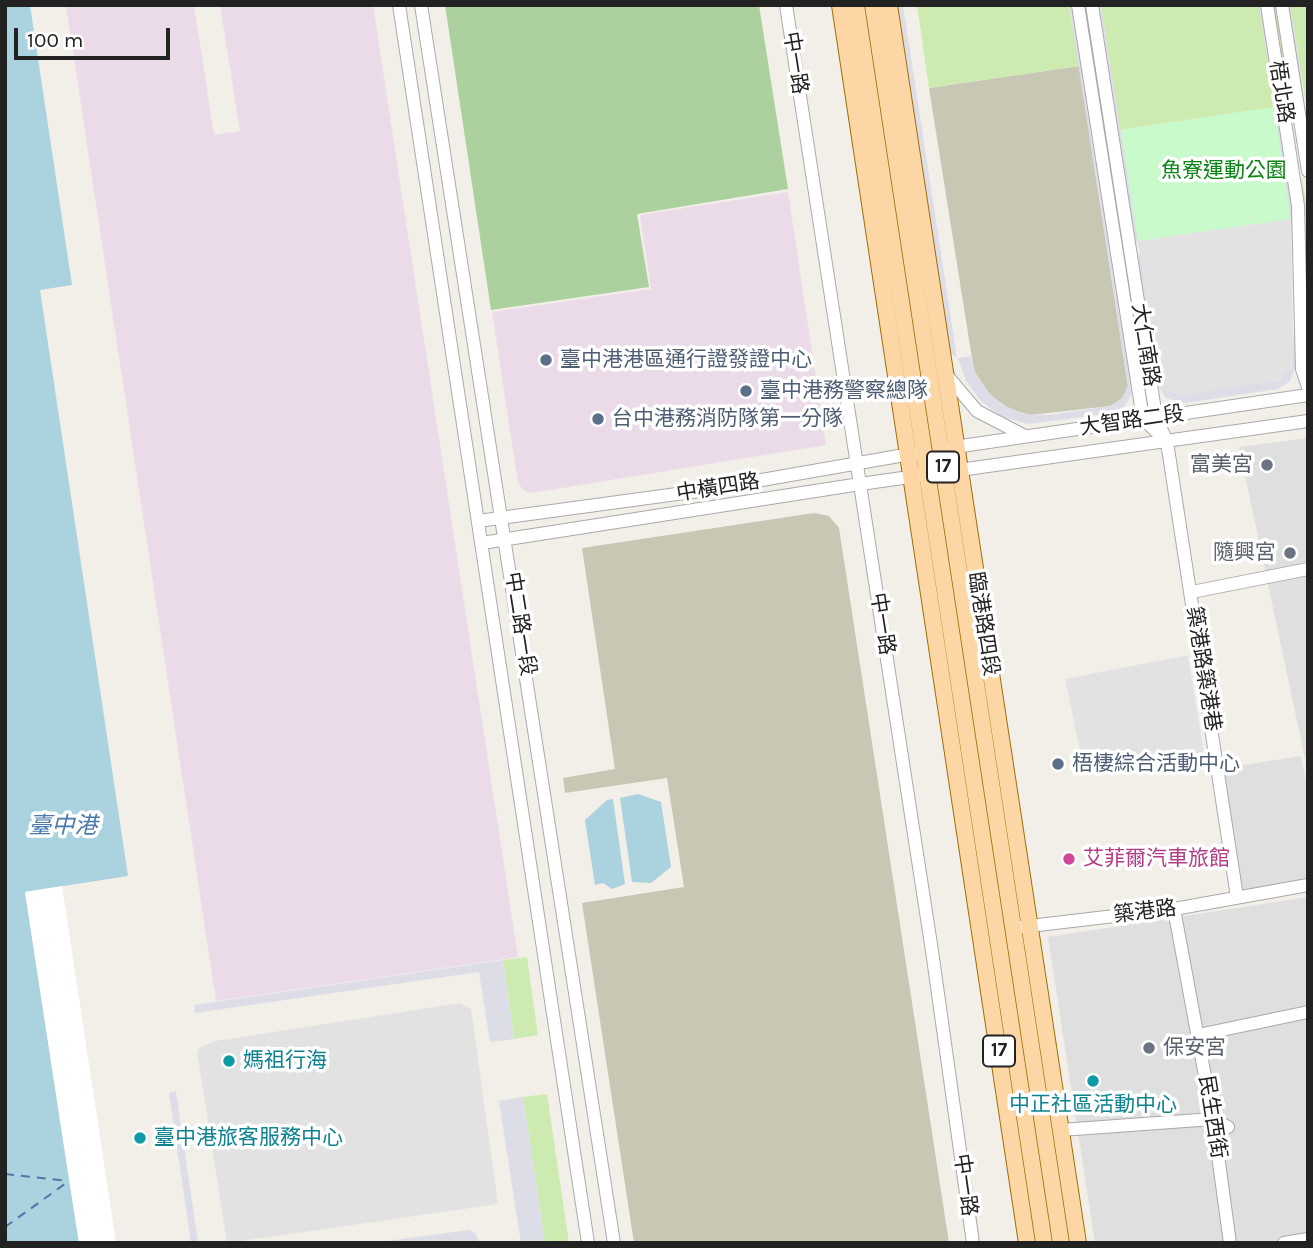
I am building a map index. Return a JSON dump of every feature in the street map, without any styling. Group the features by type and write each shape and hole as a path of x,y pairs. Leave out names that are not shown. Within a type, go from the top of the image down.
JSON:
{"main road":[{"name":"臨港路四段","path":"840,5 932,450"},
{"name":"臨港路四段","path":"856,5 932,450 1005,930 1044,1243"},
{"name":"臨港路四段","path":"873,5 932,450 1005,930 1061,1243"},
{"name":"臨港路四段","path":"889,5 945,373 932,450"},
{"name":"臨港路四段","path":"1005,930 1061,1130 1078,1243"},
{"name":"臨港路四段","path":"1005,930 1027,1243"}],"street":[{"name":"中二路一段","path":"399,5 588,1243"},
{"name":"中二路一段","path":"421,5 507,538 614,1243"},
{"name":"中一路","path":"786,5 973,1243"},
{"name":"大仁南路","path":"1078,5 1143,419 1167,442"},
{"name":"大仁南路","path":"1092,5 1156,417 1167,442"},
{"name":"梧北路","path":"1267,5 1298,200 1301,369 1308,387"},
{"name":"梧北路","path":"1282,5 1308,171"},
{"path":"945,373 977,411 1025,436"},
{"name":"大智路二段","path":"932,450 1308,395"},
{"name":"大智路二段","path":"936,476 1308,421"},
{"name":"築港路築港巷","path":"1167,442 1237,897"},
{"name":"中橫四路","path":"478,521 699,491 932,450"},
{"name":"中橫四路","path":"482,543 860,484 936,476"},
{"path":"1192,592 1308,569"},
{"name":"築港路","path":"1005,930 1174,909 1308,885"},
{"name":"民生西街","path":"1174,909 1213,1119 1230,1243"},
{"path":"1198,1035 1308,1012"},
{"path":"1061,1130 1213,1119 1228,1127"},
{"path":"1284,1243 1308,1239"}],"shaded area":[{"path":"66,5 194,5 214,135 240,131 220,5 373,5 518,957 216,1001"},
{"path":"896,5 903,5 957,358 948,351"},
{"path":"1069,5 1072,5 1132,393 1125,406 1113,413 1028,424 1000,416 981,401 966,381 958,358 970,356 977,376 989,393 1003,405 1024,414 1049,415 1110,406 1121,400 1128,386"},
{"path":"1098,5 1101,5 1138,241 1135,244"},
{"path":"1259,5 1262,5 1290,181 1294,219 1291,220"},
{"path":"1287,5 1290,5 1300,66 1308,136"},
{"path":"1079,66 1128,387 1123,398 1110,406 1030,415 1010,409 991,396 974,371 929,88"},
{"path":"788,192 826,445 531,493 523,490 518,483 492,312 651,289 640,215"},
{"path":"1291,219 1293,360 1287,375 1275,381 1183,395 1166,390 1159,378 1138,241"},
{"path":"1140,254 1159,378 1166,390 1183,395 1280,380 1292,366 1293,336 1296,337 1296,366 1290,381 1278,389 1185,403 1166,398 1156,382 1136,255"},
{"path":"1308,438 1308,773 1239,447"},
{"path":"814,513 829,516 839,528 949,1243 634,1243 582,903 684,887 667,778 565,793 563,778 615,769 582,548"},
{"path":"1188,655 1204,754 1085,774 1065,679"},
{"path":"1301,756 1308,793 1308,879 1238,891 1219,769"},
{"path":"1308,897 1308,1243 1095,1243 1048,937"},
{"path":"503,960 514,1039 490,1042 479,972 195,1013 194,1005"},
{"path":"460,1003 471,1009 498,1204 227,1243 197,1051 216,1041"},
{"path":"176,1091 198,1243 191,1243 169,1093"},
{"path":"523,1097 545,1243 521,1243 499,1101"},
{"path":"469,1230 476,1234 479,1242 372,1243"}],"green space":[{"path":"445,5 759,5 788,189 637,214 649,287 491,310"},
{"path":"917,5 1069,5 1079,66 929,88"},
{"path":"1083,5 1087,5 1145,389 1143,388"},
{"path":"1101,5 1259,5 1275,107 1120,130"},
{"path":"1273,5 1276,5 1290,106 1288,104"},
{"path":"1290,5 1308,5 1308,116"},
{"name":"魚寮運動公園","path":"1275,107 1291,219 1138,241 1120,130"},
{"path":"1302,177 1308,216 1308,365"},
{"path":"527,957 538,1035 514,1039 503,960"},
{"path":"547,1094 569,1243 545,1243 523,1097"}],"water":[{"name":"臺中港","path":"5,5 30,5 72,285 40,290 128,876 25,892 79,1243 5,1243"},
{"path":"638,794 661,802 671,867 651,883 632,882 620,798"},
{"path":"613,799 625,884 612,889 603,883 595,885 585,820 607,800"}],"pier":[{"path":"62,886 116,1243 79,1243 25,892"}],"ferry route":[{"path":"5,1174 68,1181"},
{"path":"5,1227 69,1181"}],"place":[{"name":"臺中港港區通行證發證中心","path":"546,360"},
{"name":"臺中港務警察總隊","path":"746,391"},
{"name":"台中港務消防隊第一分隊","path":"598,419"},
{"name":"富美宮","path":"1267,465"},
{"name":"隨興宮","path":"1290,553"},
{"name":"梧棲綜合活動中心","path":"1058,764"},
{"name":"艾菲爾汽車旅館","path":"1069,859"},
{"name":"保安宮","path":"1149,1048"},
{"name":"媽祖行海","path":"229,1061"},
{"name":"中正社區活動中心","path":"1093,1081"},
{"name":"臺中港旅客服務中心","path":"140,1138"}]}
